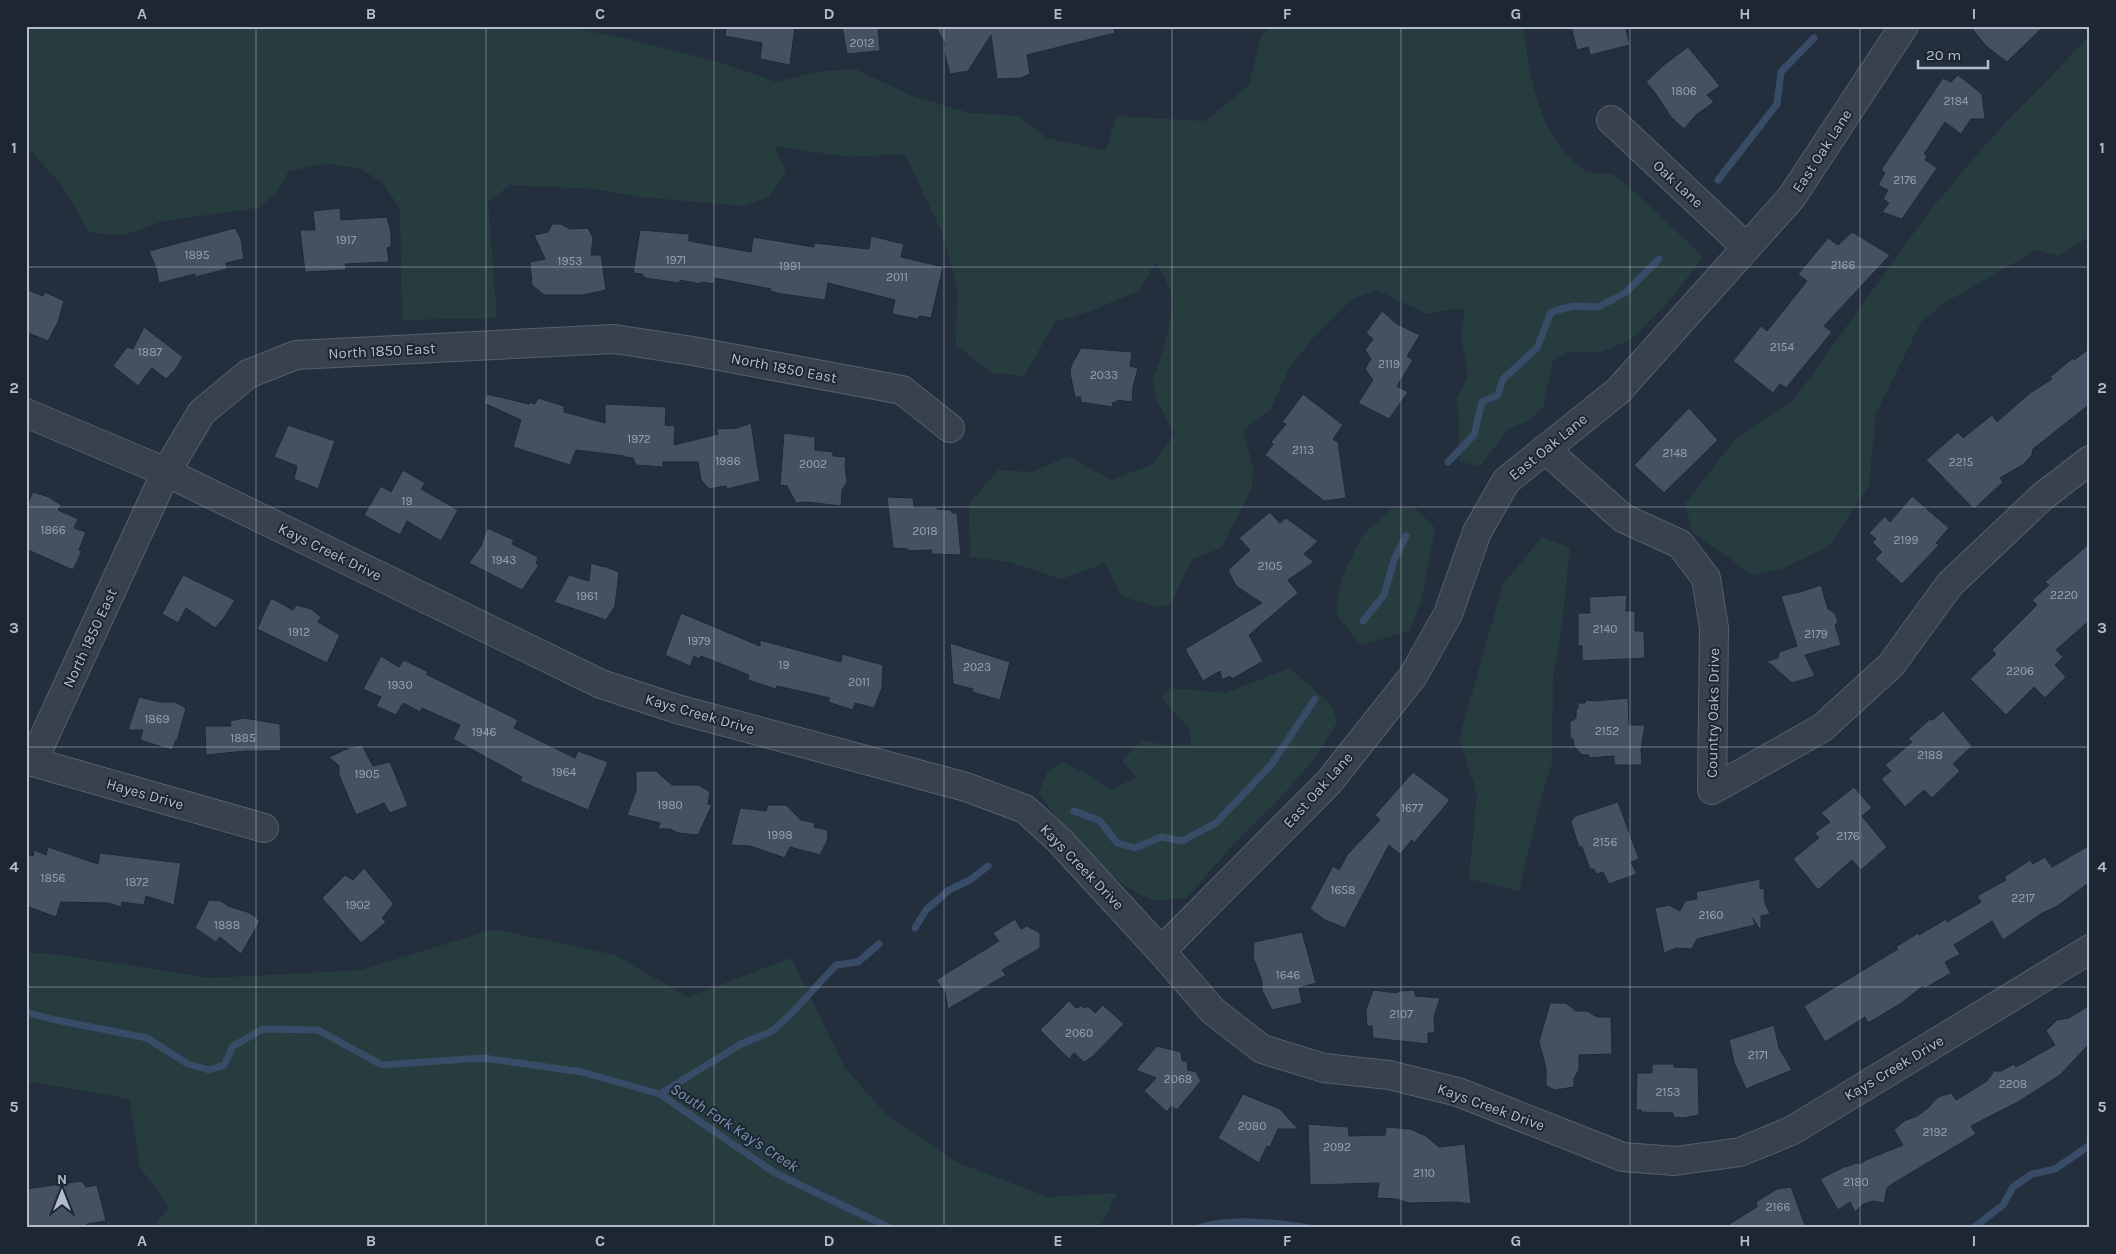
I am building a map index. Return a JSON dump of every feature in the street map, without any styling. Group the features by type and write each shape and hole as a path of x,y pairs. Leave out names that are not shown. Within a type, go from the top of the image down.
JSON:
{"street":[{"name":"East Oak Lane","path":"1161,951 1329,782 1407,684 1448,614 1477,532 1506,481 1618,391 1791,198 1904,26"},
{"name":"Oak Lane","path":"1610,120 1746,247"},
{"name":"North 1850 East","path":"30,760 166,472 202,412 248,374 296,355 614,339 693,351 902,390 950,428"},
{"name":"Kays Creek Drive","path":"26,413 166,472 601,684 677,709 966,787 1025,809 1060,842 1161,951 1213,1011 1262,1049 1324,1068 1389,1075 1458,1092 1623,1157 1675,1162 1740,1152 1791,1131 2090,948"},
{"name":"Country Oaks Drive","path":"1545,449 1623,518 1680,544 1706,578 1714,628 1712,790 1822,728 1892,665 1950,584 2042,497 2090,460"},
{"name":"Hayes Drive","path":"30,760 264,828"}],"green space":[{"path":"26,26 558,26 616,36 718,62 776,82 816,72 855,69 910,95 970,113 1018,116 1047,138 1106,151 1116,116 1205,121 1249,85 1261,36 1271,26 1523,26 1531,75 1540,108 1546,124 1564,151 1587,173 1613,174 1647,203 1703,257 1674,295 1631,340 1600,352 1569,352 1553,361 1543,408 1527,421 1507,430 1480,467 1459,461 1459,422 1456,400 1468,377 1461,333 1465,309 1452,309 1427,314 1376,290 1351,300 1313,338 1289,369 1270,410 1243,430 1253,467 1252,488 1221,548 1192,559 1170,605 1157,607 1121,596 1105,563 1062,579 1009,562 970,557 969,504 998,470 1032,472 1069,456 1111,480 1153,464 1175,434 1157,401 1152,380 1166,340 1172,306 1170,289 1156,262 1138,291 1091,311 1055,322 1024,376 992,373 956,345 957,286 941,231 905,154 848,157 775,146 786,173 769,197 745,206 639,197 595,189 510,185 488,202 497,318 402,320 400,209 384,184 361,169 324,163 288,172 277,193 258,208 163,221 122,236 89,232 61,184 26,146"},
{"path":"2087,39 2090,39 2090,236 2059,256 2037,250 1944,303 1921,322 1876,413 1869,485 1829,546 1782,569 1753,575 1693,533 1685,504 1737,437 1793,401 1931,209 1993,136"},
{"path":"1412,505 1435,528 1423,594 1410,631 1361,645 1336,614 1341,579 1362,536 1390,510"},
{"path":"1542,537 1570,548 1562,625 1553,678 1552,763 1540,802 1519,891 1469,879 1477,793 1459,739 1503,584"},
{"path":"1290,668 1331,705 1337,723 1313,760 1275,804 1236,842 1186,898 1156,900 1137,893 1121,883 1074,838 1038,793 1048,771 1062,762 1087,774 1112,790 1136,777 1122,761 1142,740 1168,746 1191,744 1189,728 1161,697 1171,688 1225,693"},
{"path":"494,929 615,955 688,997 791,958 845,1068 886,1114 956,1162 1048,1197 1117,1193 1100,1228 153,1228 169,1207 139,1166 130,1099 26,1081 26,952 62,955 211,978 361,970"}],"building":[{"path":"726,26 795,26 790,65 760,59 762,43 725,36"},
{"path":"842,26 878,26 880,51 847,54"},
{"path":"935,26 1114,26 1115,33 1027,55 1030,74 1021,78 997,79 991,35 968,71 950,74 944,50 945,43"},
{"path":"1571,26 1625,26 1630,45 1590,55 1588,47 1577,50"},
{"path":"1970,26 2044,26 2007,62 1986,46"},
{"path":"1688,47 1720,86 1707,95 1714,102 1696,115 1684,129 1671,117 1646,82 1665,64"},
{"path":"1958,75 1982,94 1985,119 1971,119 1961,134 1945,122 1924,154 1927,156 1925,160 1937,168 1902,219 1882,212 1889,203 1883,199 1888,190 1878,185 1885,173 1881,170 1943,78 1951,82"},
{"path":"340,208 341,220 387,217 391,233 391,247 387,248 389,262 345,264 346,270 305,272 300,230 315,230 313,211"},
{"path":"552,224 561,224 570,229 588,228 593,238 591,255 601,255 606,290 583,295 544,295 532,285 530,262 545,259 534,235 548,232"},
{"path":"235,228 241,239 244,259 226,263 227,269 195,277 195,274 159,283 156,268 149,251"},
{"path":"640,230 689,234 689,241 751,252 753,237 814,247 814,243 869,249 871,236 904,244 901,257 943,267 931,318 919,316 918,319 892,314 895,300 828,283 825,300 782,294 770,291 771,289 715,278 714,284 701,282 701,284 680,280 680,283 645,278 642,274 633,273"},
{"path":"1852,232 1890,255 1824,326 1832,332 1786,388 1780,384 1773,393 1733,361 1761,326 1767,331 1807,281 1798,274 1828,238 1838,245"},
{"path":"26,289 43,296 45,292 64,301 58,322 48,341 26,332"},
{"path":"1382,311 1397,324 1420,335 1407,356 1413,360 1397,386 1408,392 1389,419 1358,403 1373,380 1365,369 1371,359 1365,350 1373,339 1366,333"},
{"path":"144,327 183,357 175,370 166,379 152,368 138,386 113,366 127,347 133,349"},
{"path":"1081,348 1132,352 1130,366 1138,368 1133,387 1132,402 1117,400 1117,403 1113,402 1112,407 1080,402 1081,397 1075,397 1070,373 1071,366"},
{"path":"2090,348 2090,404 2033,449 2032,455 2024,464 2000,478 2003,482 1974,509 1926,460 1958,432 1963,438 1992,415 1997,422 2030,393 2052,379 2050,377 2073,358 2074,360"},
{"path":"487,394 529,404 530,402 535,404 538,398 564,406 564,412 605,423 605,404 666,407 665,425 675,426 674,445 718,434 716,429 737,428 751,423 760,481 727,489 726,486 709,489 701,480 698,462 663,462 663,467 636,465 633,458 625,456 576,450 570,465 513,447 521,420 484,403"},
{"path":"1303,394 1343,425 1333,439 1338,442 1346,498 1324,501 1265,455 1273,444 1271,442 1286,424 1282,422"},
{"path":"1689,408 1718,440 1664,493 1634,465"},
{"path":"288,425 335,441 318,489 294,479 297,466 274,457"},
{"path":"784,433 815,437 815,450 833,452 833,456 846,457 847,482 842,490 841,506 807,502 796,503 787,486 780,485"},
{"path":"403,470 425,483 421,489 458,510 441,541 407,521 400,535 364,515 381,486 391,492"},
{"path":"33,492 49,497 61,505 58,510 78,519 74,528 86,532 79,550 82,551 73,570 26,549 26,507"},
{"path":"1912,496 1949,528 1936,543 1939,545 1902,584 1875,559 1882,552 1872,542 1876,539 1869,533 1885,516 1890,522"},
{"path":"887,497 913,498 914,507 937,507 937,509 951,510 952,513 957,513 961,555 931,554 932,550 908,551 908,549 893,548"},
{"path":"1270,512 1280,523 1286,518 1318,541 1304,554 1314,562 1288,580 1298,593 1249,635 1263,661 1232,679 1230,676 1222,680 1220,671 1203,681 1185,649 1262,603 1236,586 1228,570 1250,550 1239,538"},
{"path":"487,528 514,540 512,544 538,557 536,564 539,565 522,590 469,563 481,546"},
{"path":"2090,543 2090,620 2056,650 2063,657 2055,665 2066,677 2045,698 2034,687 2006,715 1970,679 1996,654 1992,650 2037,605 2032,600 2049,585 2045,582"},
{"path":"591,563 619,572 615,606 606,620 554,602 569,575 589,581"},
{"path":"183,575 235,600 215,628 186,608 178,623 162,614"},
{"path":"1821,585 1828,609 1835,613 1838,622 1835,625 1841,645 1805,655 1815,676 1792,683 1767,661 1778,658 1779,652 1797,646 1781,596"},
{"path":"1627,595 1626,611 1635,611 1635,631 1644,631 1645,658 1582,661 1582,646 1578,646 1578,613 1590,613 1589,597"},
{"path":"271,598 293,610 296,605 311,609 321,617 318,622 340,635 327,663 257,629"},
{"path":"681,613 760,646 760,640 841,662 842,654 883,665 882,688 874,708 855,703 853,710 828,702 830,698 777,686 776,689 748,680 749,675 701,656 699,659 694,656 690,666 665,655"},
{"path":"950,643 1010,662 1000,700 972,692 973,689 953,684"},
{"path":"381,656 399,667 404,660 428,672 426,674 518,720 514,728 575,758 578,751 608,762 588,810 520,781 522,777 453,739 460,725 422,708 420,712 403,703 396,715 376,706 381,697 363,689"},
{"path":"139,697 160,702 175,702 186,708 177,741 172,750 140,740 143,730 128,730"},
{"path":"1628,698 1629,725 1645,725 1641,750 1642,765 1614,765 1614,756 1589,758 1589,755 1582,755 1574,746 1573,739 1570,737 1570,722 1576,718 1578,703 1585,703 1586,700"},
{"path":"1943,711 1972,746 1953,764 1960,771 1932,798 1924,790 1905,807 1881,779 1891,771 1885,765 1912,742 1908,739 1930,719 1933,720"},
{"path":"244,718 280,724 281,751 246,751 206,755 205,726 231,726 230,721"},
{"path":"362,745 373,766 390,762 408,806 390,813 384,803 356,815 339,775 339,766 329,757 351,747"},
{"path":"636,771 656,771 672,785 699,785 710,792 708,804 712,805 698,835 678,833 670,829 658,829 660,823 627,815 636,791"},
{"path":"1413,772 1450,800 1414,843 1412,840 1400,854 1389,845 1345,928 1325,920 1310,909 1333,866 1339,870 1347,855 1380,820 1375,815"},
{"path":"1854,787 1872,808 1862,816 1887,847 1861,870 1852,860 1818,890 1793,859 1819,838 1815,833 1830,822 1821,813"},
{"path":"1618,802 1639,859 1631,862 1637,874 1609,884 1603,872 1596,874 1594,869 1590,869 1582,847 1579,847 1571,822 1575,816"},
{"path":"768,805 786,805 801,820 815,823 814,827 827,830 828,839 820,855 790,847 785,858 750,846 731,845 740,808 766,811"},
{"path":"2090,845 2090,882 2056,907 2042,913 2003,940 1992,921 1954,945 1960,954 1945,962 1951,973 1925,988 1923,986 1900,1004 1868,1023 1865,1017 1825,1042 1804,1006 1898,949 1896,947 1918,933 1919,935 1946,919 1947,922 1981,902 1977,896 2006,880 2004,877 2030,860 2033,864 2045,857 2052,867"},
{"path":"48,847 98,864 100,853 181,863 174,905 146,896 144,905 122,902 121,907 108,903 61,902 56,917 26,906 26,854 33,856 34,850 46,855"},
{"path":"364,868 394,904 382,918 386,922 361,943 322,898 345,875 353,880"},
{"path":"1760,879 1760,889 1764,888 1765,903 1770,914 1761,916 1761,932 1753,918 1755,925 1697,939 1692,949 1676,948 1664,953 1655,908 1669,905 1680,911 1685,901 1697,899 1696,892"},
{"path":"209,900 221,901 228,906 250,913 260,921 241,954 220,937 216,942 195,928"},
{"path":"1015,919 1021,929 1027,926 1040,933 1040,948 1002,970 1006,975 948,1009 945,992 936,980 999,941 993,933"},
{"path":"1302,932 1316,983 1299,988 1302,1003 1272,1010 1262,990 1262,981 1253,957 1254,942"},
{"path":"1373,990 1397,993 1398,991 1415,990 1415,996 1440,998 1434,1017 1435,1033 1428,1033 1428,1044 1373,1038 1372,1026 1367,1026 1366,1010"},
{"path":"1069,1001 1076,1008 1088,1006 1095,1013 1103,1005 1124,1024 1092,1057 1084,1062 1074,1053 1069,1059 1040,1030"},
{"path":"1550,1003 1566,1003 1576,1011 1587,1011 1597,1017 1611,1017 1612,1054 1579,1055 1579,1070 1574,1078 1574,1087 1555,1090 1546,1086 1546,1068 1539,1042"},
{"path":"2090,1005 2090,1043 2060,1075 2018,1102 1971,1126 1976,1134 1892,1184 1887,1188 1884,1203 1873,1201 1863,1204 1855,1212 1850,1202 1838,1210 1820,1179 1846,1166 1856,1163 1860,1164 1903,1145 1894,1130 1904,1121 1917,1116 1938,1097 1952,1093 1956,1100 1987,1081 1994,1071 2001,1071 2014,1064 2016,1067 2055,1045 2046,1031 2057,1020 2069,1018"},
{"path":"1774,1025 1779,1048 1792,1070 1746,1089 1734,1062 1729,1040"},
{"path":"1157,1046 1181,1052 1182,1061 1187,1061 1188,1070 1196,1072 1201,1081 1177,1110 1171,1106 1167,1112 1144,1091 1156,1078 1136,1070"},
{"path":"1652,1064 1674,1064 1674,1067 1698,1068 1699,1115 1683,1118 1673,1117 1673,1113 1641,1112 1641,1110 1636,1110 1637,1073 1652,1073"},
{"path":"1243,1094 1280,1109 1298,1129 1278,1129 1270,1147 1267,1146 1259,1163 1218,1138"},
{"path":"1308,1124 1348,1127 1349,1136 1385,1135 1386,1127 1410,1129 1426,1136 1439,1147 1465,1144 1471,1204 1457,1202 1409,1203 1396,1199 1377,1198 1379,1183 1310,1185"},
{"path":"82,1181 86,1187 97,1185 106,1221 87,1224 87,1228 26,1228 26,1189"},
{"path":"1791,1187 1806,1228 1723,1228 1757,1207 1756,1202 1777,1189"}],"waterway":[{"path":"1718,180 1777,104 1781,72 1814,38"},
{"path":"1448,462 1474,435 1482,402 1498,395 1503,379 1537,348 1551,312 1573,306 1598,307 1625,293 1659,259"},
{"path":"1363,621 1384,595 1394,560 1406,536"},
{"path":"1074,811 1100,821 1117,843 1135,848 1161,837 1182,841 1216,823 1271,765 1315,699"},
{"path":"915,928 926,910 949,890 970,880 988,866"},
{"path":"660,1094 741,1044 772,1031 789,1016 836,965 858,962 879,944"},
{"name":"South Fork Kay's Creek","path":"26,1012 51,1019 147,1038 188,1064 209,1070 224,1065 233,1046 263,1029 318,1030 382,1065 483,1058 582,1072 660,1094 775,1173 890,1228"},
{"name":"South Fork Kay's Creek","path":"1973,1228 2003,1205 2013,1187 2032,1174 2055,1169 2090,1145"},
{"name":"South Fork Kay's Creek","path":"1198,1228 1240,1222 1310,1228"}]}
